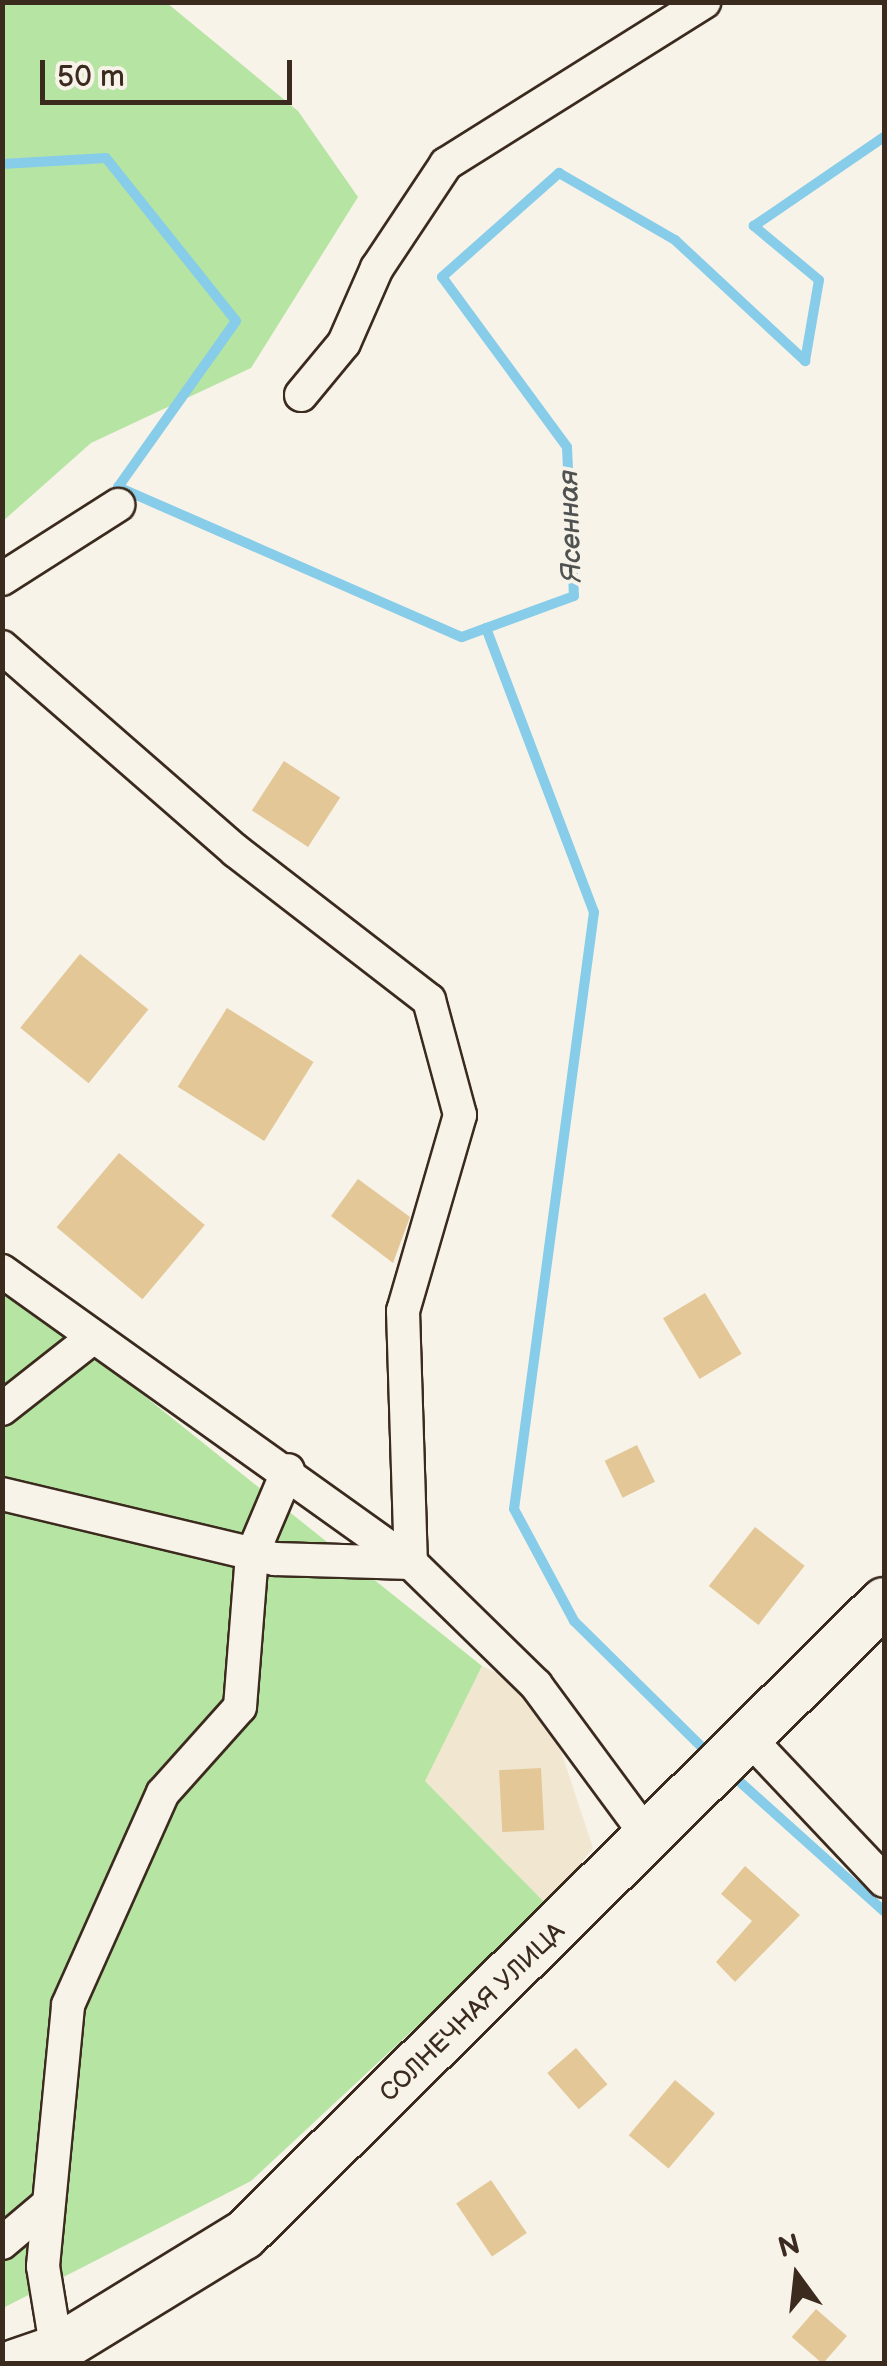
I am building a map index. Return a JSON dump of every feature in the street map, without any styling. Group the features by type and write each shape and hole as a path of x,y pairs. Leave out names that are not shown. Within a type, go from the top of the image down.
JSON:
{"street":[{"path":"629,49 680,2"},
{"path":"300,395 344,343 377,268 446,164 704,2"},
{"path":"2,579 118,505"},
{"path":"2,648 236,850 429,1000 460,1115 404,1310 411,1563"},
{"path":"2,1271 91,1339 288,1470 411,1563 536,1684 648,1837"},
{"path":"2,1409 91,1339"},
{"path":"43,2359 47,2205 68,2004 163,1793 240,1707 252,1554 288,1470"},
{"path":"2,1494 252,1554 411,1563"},
{"name":"СОЛНЕЧНАЯ УЛИЦА","path":"43,2359 244,2236 884,1602"},
{"path":"748,1737 884,1881"},
{"path":"2,2243 47,2205"}],"shaded area":[{"path":"482,1666 542,1694 593,1848 547,1905 424,1780"}],"green space":[{"path":"3,2 167,3 298,111 358,197 251,368 91,443 3,521"},
{"path":"2,1282 482,1666 425,1781 547,1905 251,2181 3,2308"}],"building":[{"path":"284,761 340,797 308,847 252,810"},
{"path":"80,954 148,1009 89,1083 20,1028"},
{"path":"227,1008 314,1062 264,1141 178,1087"},
{"path":"119,1153 205,1225 142,1299 57,1227"},
{"path":"358,1179 410,1217 393,1263 331,1216"},
{"path":"705,1293 742,1354 700,1379 663,1318"},
{"path":"637,1445 655,1482 623,1498 605,1461"},
{"path":"755,1527 805,1566 758,1625 709,1586"},
{"path":"541,1768 544,1830 502,1832 499,1770"},
{"path":"745,1866 800,1915 735,1982 716,1962 752,1921 721,1894"},
{"path":"576,2048 607,2084 579,2109 547,2073"},
{"path":"675,2080 715,2113 669,2169 629,2135"},
{"path":"491,2180 527,2233 492,2257 456,2203"},
{"path":"816,2309 847,2336 823,2364 792,2337"}],"waterway":[{"name":"Ясенная","path":"2,164 106,158 236,321 118,487 462,637 574,596 567,447 442,277 559,173 675,240 805,361 819,280 754,226 884,137"},
{"path":"486,628 594,912 514,1509 574,1621 710,1755"},
{"path":"730,1773 884,1911"}]}
